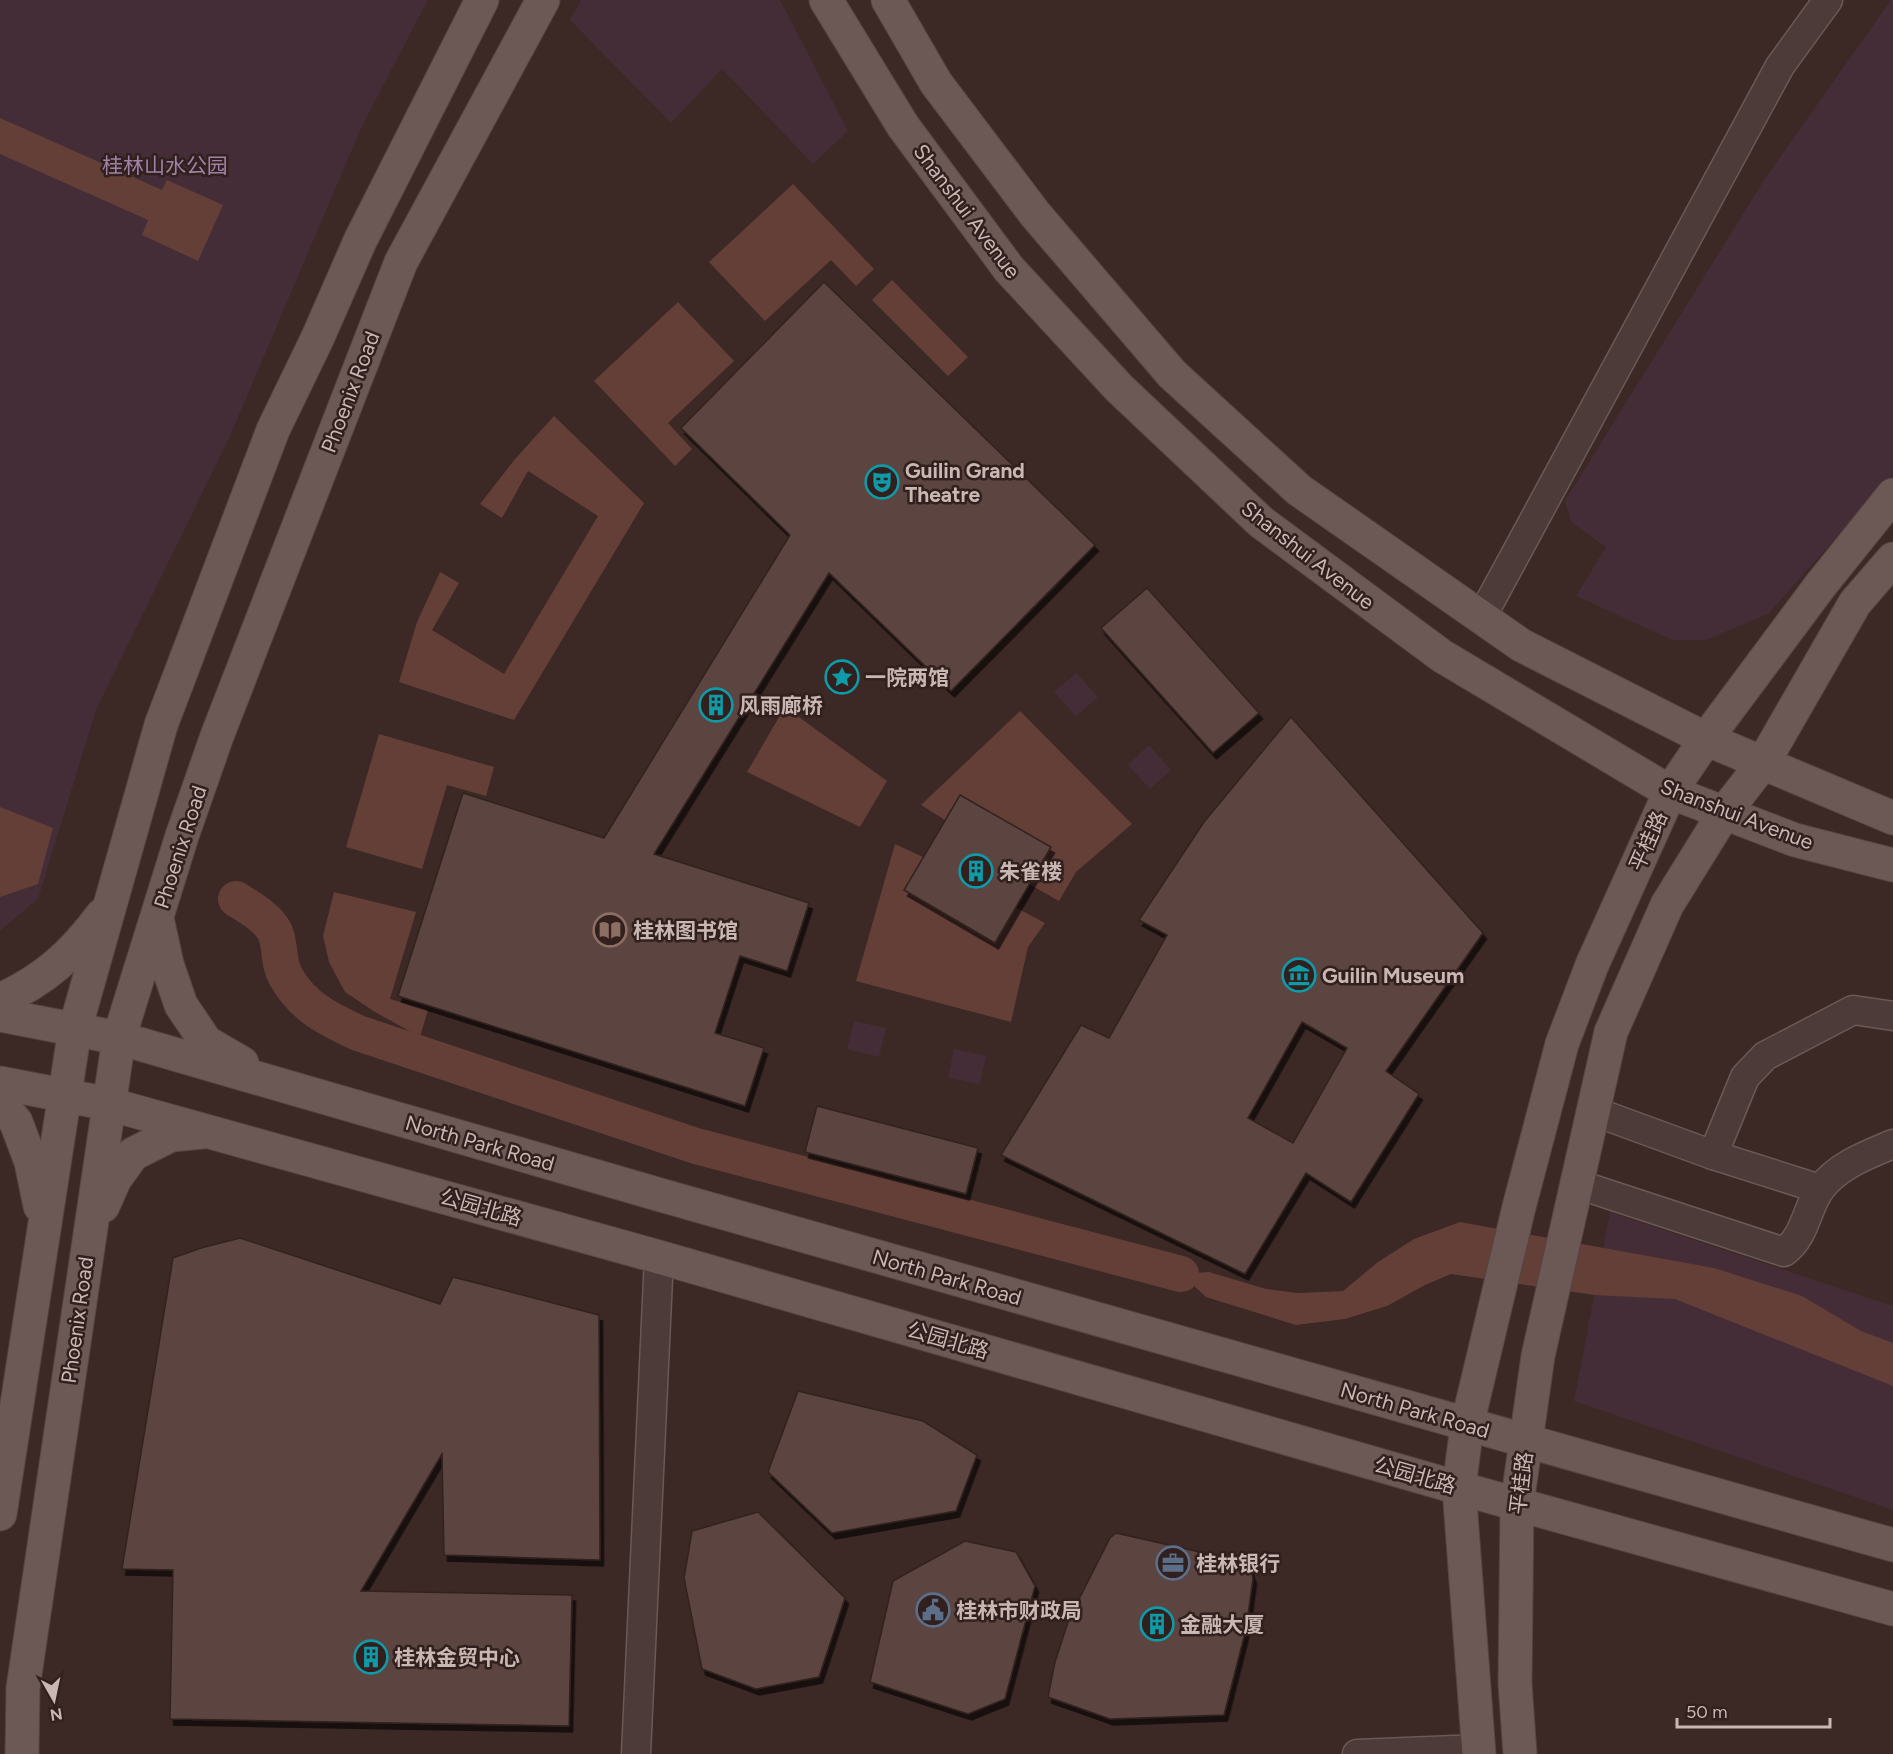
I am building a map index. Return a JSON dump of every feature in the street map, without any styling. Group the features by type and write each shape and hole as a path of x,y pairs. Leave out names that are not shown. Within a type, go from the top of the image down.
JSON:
{"main road":[{"path":"0,1514 5,1444 44,1227 75,1029 161,725 273,430 318,337 360,241 482,0"},
{"name":"Phoenix Road","path":"22,1754 23,1688 119,1038 217,736 401,262 543,0"},
{"name":"Shanshui Avenue","path":"826,0 903,126 1009,269 1119,388 1261,522 1442,656 1670,792 1795,840 1893,865"},
{"path":"888,0 936,83 1035,214 1172,374 1299,490 1521,645 1706,739 1893,818"},
{"name":"平桂路","path":"1467,1425 1519,1207 1562,1044 1592,965 1670,792 1706,739 1820,586 1893,495"},
{"name":"平桂路","path":"1520,1754 1515,1684 1516,1504 1538,1356 1611,1032 1667,904 1724,813 1762,763 1855,603 1893,559"},
{"path":"0,1000 45,977 82,942 110,904"},
{"path":"157,917 167,964 181,1005 206,1042 283,1086"},
{"name":"North Park Road","path":"0,1015 119,1038 664,1196 1893,1545"},
{"name":"公园北路","path":"0,1083 109,1104 665,1258 1459,1488 1893,1609"},
{"path":"0,1103 16,1122 31,1162 44,1227"},
{"path":"90,1235 115,1179 133,1154 171,1135 207,1131"},
{"path":"1467,1425 1459,1488 1479,1751"}],"street":[{"path":"1482,618 1780,66 1828,0"},
{"path":"1713,1155 1745,1077 1765,1056 1853,1010 1893,1016"},
{"path":"1593,1111 1713,1155 1820,1189"},
{"path":"1576,1184 1784,1252 1795,1245 1820,1189 1839,1169 1893,1144"},
{"path":"636,1754 665,1258"},
{"path":"652,1754 665,1258"},
{"path":"1357,1754 1479,1751"}],"green space":[{"name":"桂林山水公园","path":"0,0 428,0 362,126 230,436 96,710 38,899 0,931"},
{"path":"581,0 780,0 848,131 813,164 722,69 671,123 570,20"},
{"path":"1893,0 1893,474 1768,614 1706,640 1672,640 1576,596 1606,547 1571,522 1565,501 1766,177"},
{"path":"1076,673 1098,697 1076,716 1054,692"},
{"path":"1149,745 1171,770 1150,789 1128,765"},
{"path":"854,1021 886,1028 879,1057 847,1049"},
{"path":"954,1049 986,1056 980,1084 948,1078"},
{"path":"1610,1212 1893,1306 1893,1510 1574,1401"}],"shaded area":[{"path":"0,118 162,190 167,180 223,205 198,261 142,235 148,220 0,154"},
{"path":"793,184 874,269 856,286 831,260 765,321 709,262"},
{"path":"892,280 968,357 948,376 872,300"},
{"path":"678,302 734,361 668,423 692,449 675,466 594,381"},
{"path":"554,416 644,503 514,720 399,682 417,622 440,572 459,583 432,630 504,674 598,516 528,471 502,518 480,504 515,459"},
{"path":"785,707 887,781 860,827 747,772"},
{"path":"1020,711 1132,824 1076,872 1059,901 1029,884 1050,847 960,795 945,820 921,805"},
{"path":"379,734 494,767 486,796 447,785 422,869 346,847"},
{"path":"0,807 53,828 38,884 0,897"},
{"path":"895,844 923,857 904,890 994,942 1015,907 1045,923 1028,947 1011,1022 856,981"},
{"path":"334,892 416,912 390,999 428,1010 420,1037 345,992 329,962 323,936"},
{"path":"1460,1222 1714,1268 1802,1296 1861,1331 1893,1343 1893,1386 1675,1299 1594,1295 1451,1274 1387,1306 1345,1319 1296,1325 1206,1297 1181,1274 1209,1272 1266,1289 1298,1293 1343,1291 1378,1262 1414,1239"}],"building":[{"path":"824,282 1095,545 951,691 829,573 654,854 809,903 787,971 740,956 715,1033 764,1048 745,1106 398,996 463,793 604,838 790,535 681,428"},
{"path":"1147,588 1259,713 1213,753 1101,628"},
{"name":"Guilin Museum","path":"1291,717 1483,933 1386,1071 1419,1094 1351,1202 1306,1173 1245,1274 1001,1155 1081,1025 1109,1038 1167,935 1139,920 1204,822","holes":["1302,1022 1347,1048 1293,1143 1248,1118"]},
{"name":"朱雀楼","path":"960,795 1051,847 995,943 904,890"},
{"path":"817,1106 978,1148 966,1194 805,1152"},
{"path":"240,1238 440,1304 453,1277 599,1315 600,1560 444,1555 442,1454 361,1591 572,1595 569,1726 170,1719 173,1570 122,1569 173,1258"},
{"path":"798,1391 923,1421 977,1455 956,1511 832,1533 768,1472"},
{"path":"758,1512 845,1598 819,1677 756,1689 702,1669 684,1578 692,1531"},
{"name":"金融大厦","path":"1116,1533 1248,1563 1253,1578 1246,1629 1224,1715 1110,1719 1048,1697 1055,1662 1069,1619 1110,1538"},
{"path":"965,1541 1016,1552 1035,1586 1005,1699 968,1714 870,1682 893,1581"}],"waterway":[{"path":"236,899 258,913 272,927 277,937 283,972 300,996 317,1011 358,1033 696,1146 1181,1274"}],"place":[{"name":"Guilin Grand Theatre","path":"882,482"},
{"name":"一院两馆","path":"842,677"},
{"name":"风雨廊桥","path":"716,705"},
{"name":"朱雀楼","path":"976,871"},
{"name":"桂林图书馆","path":"610,930"},
{"name":"Guilin Museum","path":"1299,975"},
{"name":"桂林银行","path":"1173,1563"},
{"name":"桂林市财政局","path":"933,1610"},
{"name":"金融大厦","path":"1157,1624"},
{"name":"桂林金贸中心","path":"371,1657"}]}
